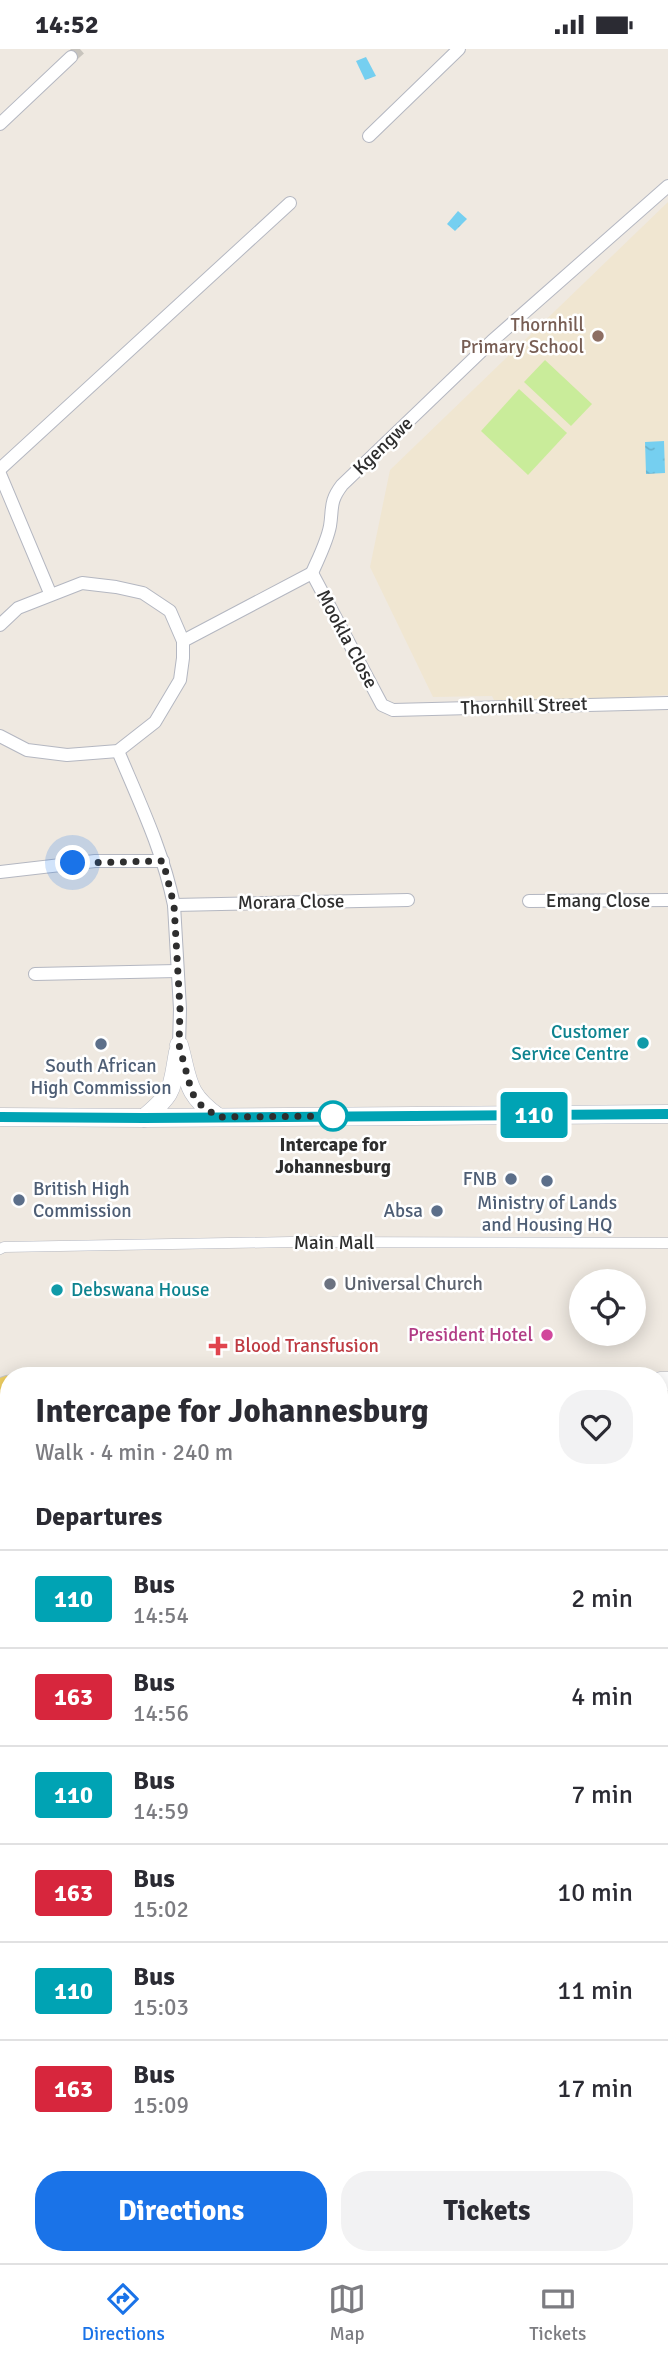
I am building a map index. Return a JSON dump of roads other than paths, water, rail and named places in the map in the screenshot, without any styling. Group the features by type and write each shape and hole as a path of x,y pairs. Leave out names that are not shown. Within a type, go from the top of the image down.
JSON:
{"main road":[{"path":"179,1045 192,1093 201,1105 218,1117"},
{"path":"144,1118 171,1092 179,1045"},
{"path":"0,1117 668,1114"}],"street":[{"path":"369,136 459,49"},
{"path":"0,124 71,57"},
{"name":"Kgengwe","path":"312,573 330,527 330,506 335,494 492,341 668,187"},
{"path":"50,593 0,472 290,203"},
{"path":"183,641 312,573"},
{"name":"Mookla Close","path":"312,573 382,705"},
{"path":"0,625 18,608 50,593 82,583 143,593 170,611 183,641 180,680 155,722 118,751 67,755 27,750 0,736"},
{"name":"Thornhill Street","path":"382,705 393,710 668,702"},
{"path":"118,751 163,861 174,905 180,1009 179,1045"},
{"path":"0,872 95,861 163,861"},
{"name":"Morara Close","path":"174,905 408,900"},
{"name":"Emang Close","path":"529,901 668,901"},
{"path":"35,974 177,971"},
{"name":"Main Mall","path":"0,1249 291,1242 668,1243"}],"water":[{"path":"366,57 376,76 365,80 356,61"},
{"path":"458,211 467,219 455,231 447,224"},
{"path":"664,441 665,473 646,474 645,442"}],"tunnel":[{"path":"71,57 80,49"}],"place":[{"name":"Thornhill Primary School","path":"598,336"},
{"name":"Customer Service Centre","path":"643,1043"},
{"name":"South African High Commission","path":"101,1044"},
{"name":"Intercape for Johannesburg","path":"333,1116"},
{"name":"FNB","path":"511,1179"},
{"name":"Ministry of Lands and Housing HQ","path":"547,1181"},
{"name":"British High Commission","path":"19,1200"},
{"name":"Absa","path":"437,1211"},
{"name":"Universal Church","path":"330,1284"},
{"name":"Debswana House","path":"57,1290"},
{"name":"President Hotel","path":"547,1335"},
{"name":"Blood Transfusion","path":"218,1346"}]}
